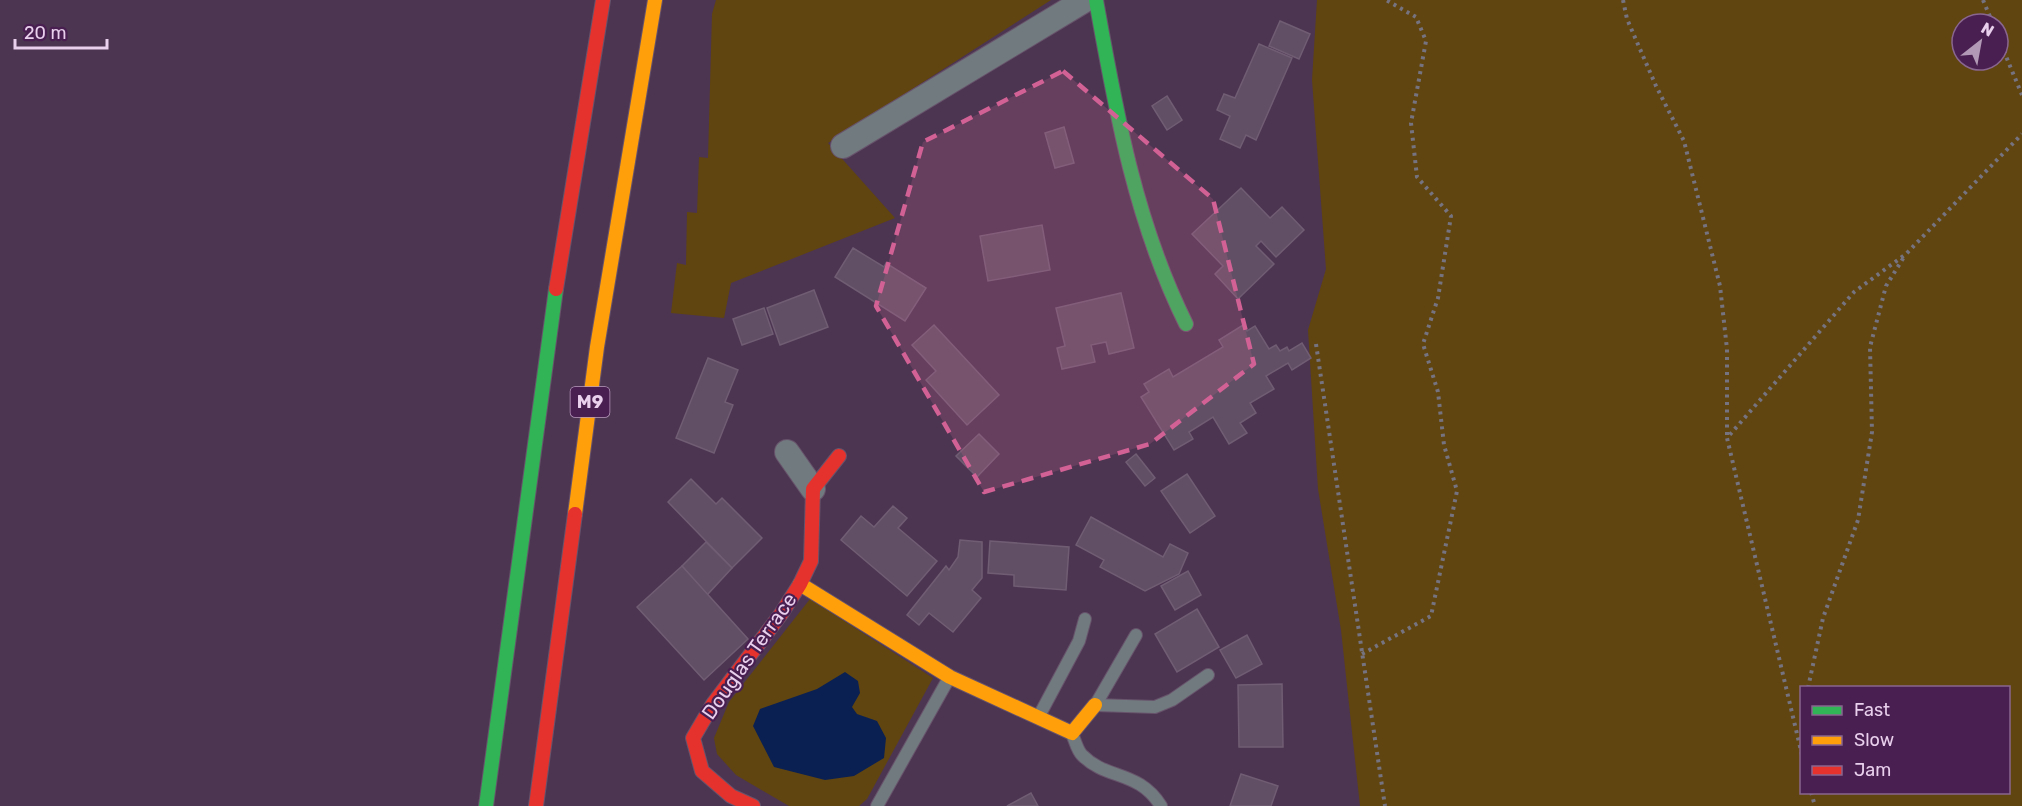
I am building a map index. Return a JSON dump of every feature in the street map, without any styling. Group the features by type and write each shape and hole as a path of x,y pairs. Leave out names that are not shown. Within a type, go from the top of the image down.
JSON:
{"main road":[{"name":"M9","path":"486,806 547,343 603,0"},
{"name":"M9","path":"536,806 597,347 655,0"},
{"path":"1096,0 1124,154 1149,241 1167,290 1186,324"},
{"path":"813,489 839,456"},
{"name":"Douglas Terrace","path":"753,806 731,796 702,771 693,738 713,704 781,614 812,561 813,489"},
{"name":"Douglas Terrace","path":"800,584 950,677 1072,733"},
{"path":"1072,733 1095,705"}],"street":[{"path":"843,146 1085,0"},
{"path":"787,452 813,489"}],"lane":[{"path":"1039,717 1079,641 1085,619"},
{"path":"1136,635 1095,705 1155,707 1172,700 1208,675"},
{"path":"877,806 950,677"},
{"path":"1072,733 1081,754 1095,765 1144,785 1161,806"}],"path":[{"path":"1362,654 1431,616 1457,491 1444,445 1438,392 1423,344 1438,298 1450,216 1418,177 1411,123 1426,41 1416,17 1386,0"},
{"path":"1623,0 1627,19 1684,141 1719,286 1727,349 1727,438 1800,746"},
{"path":"2010,66 2022,95"},
{"path":"1727,438 1854,292 1906,254 2022,134"},
{"path":"1808,686 1822,618 1858,520 1872,432 1870,347 1886,286 1906,254"},
{"path":"1316,344 1385,806"}],"highlighted area":[{"path":"1063,71 1213,199 1254,364 1150,444 984,492 876,306 923,142"}],"shaded area":[{"path":"716,0 1051,0 828,143 895,218 731,283 724,318 671,313 677,263 686,265 687,212 697,213 699,157 708,158 712,14"},
{"path":"1317,0 2022,0 2022,806 1360,806 1341,630 1318,489 1308,330 1326,269 1312,80"},
{"path":"810,599 933,678 867,799 859,806 789,806 736,775 717,754 714,738 729,702"}],"water":[{"path":"845,672 858,681 860,693 852,707 857,714 877,721 886,738 884,758 854,776 825,780 774,767 753,726 760,709 817,689"}],"building":[{"path":"1280,21 1310,34 1299,59 1269,46"},
{"path":"1259,44 1292,58 1256,140 1246,135 1240,148 1220,139 1230,116 1217,110 1224,94 1235,98"},
{"path":"1167,96 1182,120 1167,130 1152,106"},
{"path":"1064,127 1074,163 1055,168 1045,133"},
{"path":"1241,188 1270,218 1282,207 1304,230 1276,257 1261,241 1256,246 1274,264 1238,299 1215,274 1223,266 1192,234"},
{"path":"1042,225 1050,270 988,281 980,236"},
{"path":"853,248 884,267 886,263 926,288 905,321 835,277"},
{"path":"814,290 828,327 780,345 767,308"},
{"path":"1121,293 1134,348 1109,354 1106,342 1091,345 1095,362 1062,369 1057,348 1065,346 1056,308"},
{"path":"764,308 773,334 742,345 733,319"},
{"path":"934,325 999,395 967,425 926,380 936,371 912,345"},
{"path":"1243,325 1247,331 1255,326 1269,349 1276,345 1280,351 1287,347 1289,351 1302,343 1311,358 1292,370 1288,363 1266,376 1274,389 1250,403 1256,413 1240,423 1247,433 1229,444 1213,417 1189,432 1193,439 1174,450 1141,397 1149,392 1144,384 1169,369 1173,377 1223,347 1219,340"},
{"path":"708,358 738,370 725,402 733,405 714,453 676,438"},
{"path":"979,434 999,454 977,477 956,456"},
{"path":"1136,454 1155,478 1145,486 1126,462"},
{"path":"1187,474 1215,516 1190,533 1161,491"},
{"path":"691,479 716,504 722,498 762,538 732,568 668,502"},
{"path":"893,506 907,518 898,528 937,561 907,596 841,540 861,516 874,527"},
{"path":"1091,517 1163,557 1170,544 1188,553 1179,574 1145,591 1100,567 1104,560 1076,545"},
{"path":"960,540 982,542 982,578 972,590 981,598 953,632 929,613 919,625 907,615 946,566 949,570 958,557"},
{"path":"990,541 1069,547 1066,590 1014,586 1014,575 988,573"},
{"path":"706,542 732,568 707,595 682,566"},
{"path":"682,566 748,639 704,680 637,607"},
{"path":"1188,571 1201,595 1175,610 1161,586"},
{"path":"1197,609 1219,647 1177,672 1155,634"},
{"path":"1247,635 1262,664 1236,678 1220,650"},
{"path":"1282,684 1283,747 1239,747 1238,685"},
{"path":"1241,774 1278,786 1271,806 1230,806"},
{"path":"1031,793 1038,806 1007,806"}],"traffic: fast":[{"path":"1096,0 1111,83 1140,206 1168,285 1186,324"},
{"path":"486,806 556,289"}],"traffic: slow":[{"path":"575,514 597,347 655,0"},
{"path":"800,584 950,677 1072,733 1095,705"}],"traffic: jam":[{"path":"556,289 603,0"},
{"path":"753,806 731,796 702,771 693,738 713,704 781,614 800,584 811,561 813,489 839,456"},
{"path":"536,806 575,514"}]}
